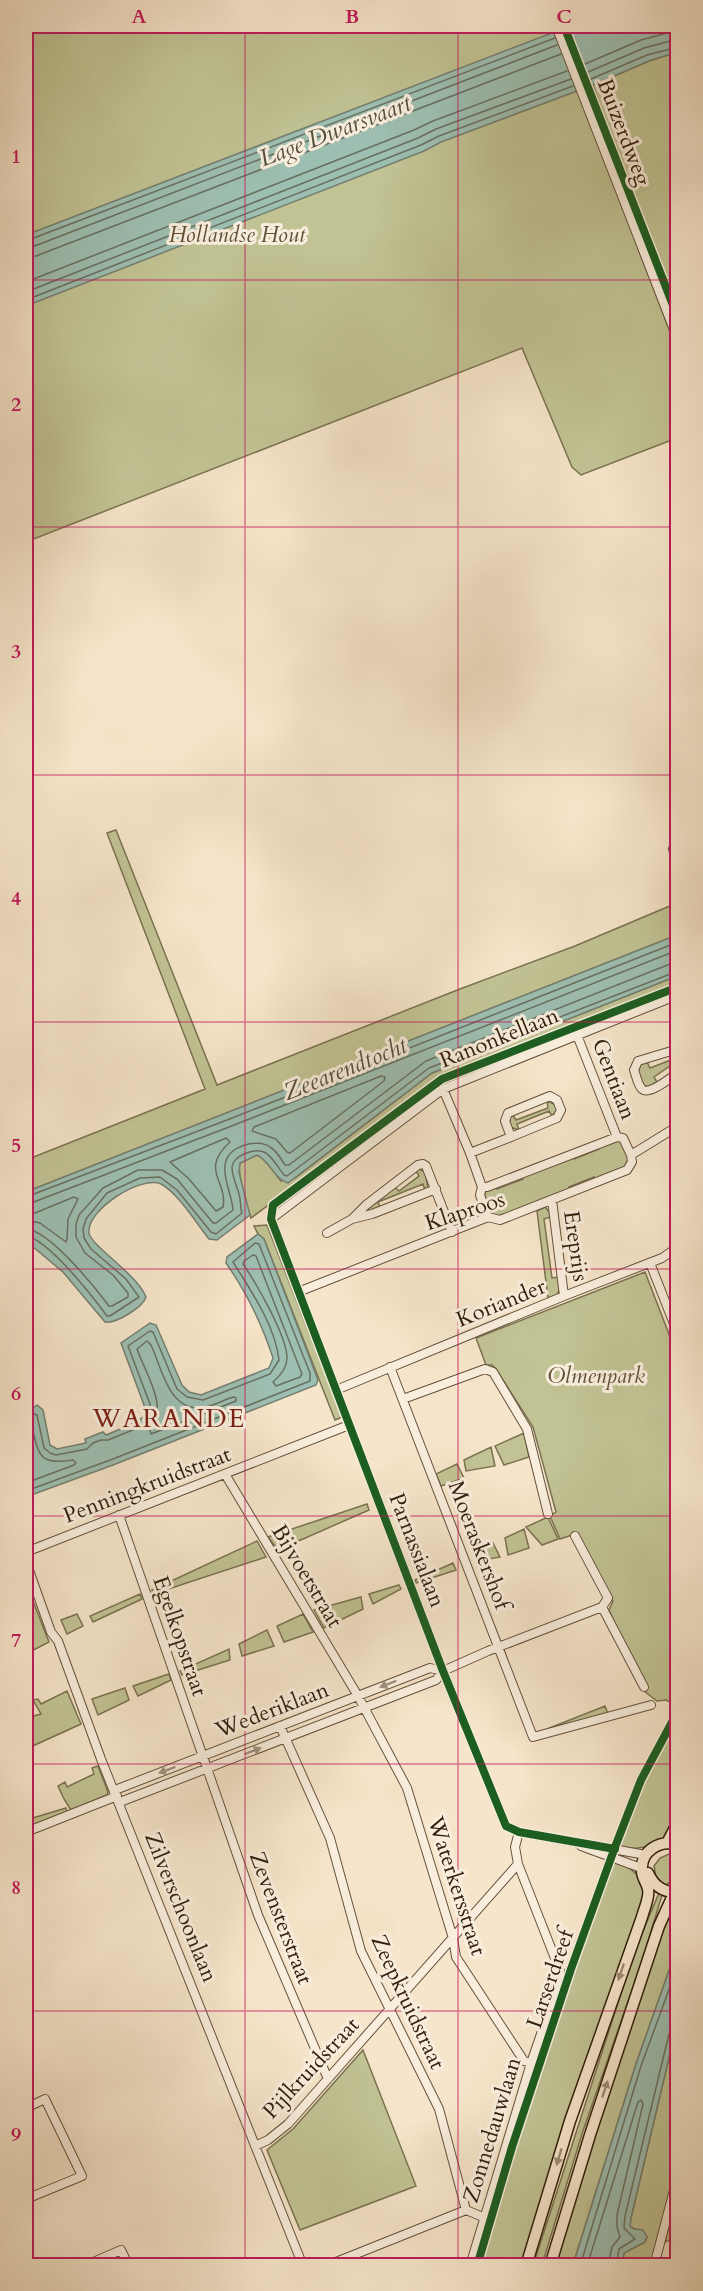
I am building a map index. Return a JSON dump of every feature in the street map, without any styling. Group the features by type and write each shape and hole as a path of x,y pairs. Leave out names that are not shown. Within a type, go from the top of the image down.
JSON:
{"main road":[{"path":"645,1870 653,1856 669,1849 674,1842 678,1822"},
{"path":"526,2265 570,2121 642,1917 650,1884 645,1870 646,1855 653,1848 674,1842"},
{"path":"550,2265 659,1926 674,1891 650,1884"}],"street":[{"name":"Buizerdweg","path":"556,26 678,340"},
{"path":"678,837 674,849 678,865"},
{"name":"Ranonkellaan","path":"271,1219 442,1089 678,995"},
{"name":"Gentiaan","path":"577,1035 616,1137"},
{"path":"678,1049 638,1061 634,1070 645,1091 651,1090 678,1073"},
{"path":"442,1089 470,1153 482,1187 480,1195 488,1217"},
{"path":"470,1153 511,1137 557,1118 561,1110 557,1100 550,1096 508,1113 505,1121 511,1137"},
{"name":"Klaproos","path":"298,1292 488,1217 500,1220 627,1170 632,1162 631,1155 678,1126"},
{"path":"616,1137 623,1138 631,1155"},
{"name":"Klaproos","path":"482,1187 616,1137"},
{"path":"352,1219 366,1205 418,1165 423,1164 426,1166 452,1232"},
{"path":"327,1233 352,1219 372,1214 436,1190"},
{"name":"Ereprijs","path":"552,1200 564,1296"},
{"name":"Parnassialaan","path":"271,1219 443,1671 506,1826 519,1832"},
{"name":"Koriander","path":"336,1390 564,1296 663,1258 678,1246"},
{"path":"650,1263 678,1334"},
{"name":"Moeraskershof","path":"390,1367 533,1737 651,1705"},
{"path":"403,1399 485,1369 493,1371 527,1429 548,1514"},
{"name":"Penningkruidstraat","path":"26,1552 349,1425"},
{"name":"Bijvoetstraat","path":"225,1474 364,1708"},
{"name":"Egelkopstraat","path":"119,1515 206,1768"},
{"path":"575,1536 608,1598 602,1607 644,1687"},
{"name":"Zilverschoonlaan","path":"26,1562 303,2265"},
{"name":"Wederiklaan","path":"117,1796 206,1768 436,1680 443,1671 602,1607"},
{"name":"Wederiklaan","path":"26,1832 117,1796 203,1756 430,1668 443,1671"},
{"name":"Waterkersstraat","path":"364,1708 407,1788 453,1938 456,1957 524,2061 531,2063"},
{"name":"Zeepkruidstraat","path":"280,1726 330,1838 361,1951 439,2109 465,2210"},
{"name":"Zevensterstraat","path":"206,1768 258,1915 328,2079"},
{"path":"518,1864 515,1847 519,1832 646,1855"},
{"path":"576,1843 645,1870"},
{"name":"Pijlkruidstraat","path":"255,2146 288,2124 518,1864"},
{"name":"Zonnedauwlaan","path":"470,2265 531,2063 560,1979 560,1971 518,1864"},
{"path":"26,2108 45,2099 82,2176 26,2199"},
{"path":"654,2265 678,2175"},
{"path":"326,2265 465,2210 483,2217"},
{"path":"84,2265 121,2250 129,2265"}],"green space":[{"name":"Hollandse Hout","path":"26,26 551,26 554,32 550,34 578,91 677,350 677,438 581,475 572,467 522,348 26,542"},
{"path":"677,52 677,292 666,283 611,140 593,85 649,61"},
{"path":"116,830 217,1085 575,946 677,903 677,935 26,1192 26,1160 205,1089 107,833"},
{"path":"677,976 677,985 438,1079 251,1218 241,1182 240,1163 257,1155 264,1159 281,1181 295,1178 432,1073"},
{"path":"677,1051 677,1061 654,1077 657,1082 648,1087 643,1085 638,1072 641,1064 647,1062 650,1068 676,1058 674,1052"},
{"path":"547,1101 554,1104 557,1110 552,1116 549,1111 517,1124 519,1130 510,1127 510,1117 513,1115 516,1120 548,1108"},
{"path":"614,1140 621,1142 628,1158 626,1167 596,1180 594,1177 569,1187 570,1190 499,1217 491,1214 484,1196 486,1191 523,1179 522,1176 573,1156 574,1159"},
{"path":"419,1169 425,1172 428,1188 425,1190 423,1184 378,1202 380,1207 370,1211 368,1209 395,1187 399,1191 419,1176 416,1171"},
{"path":"545,1207 551,1217 544,1219 552,1278 558,1277 560,1288 557,1295 548,1298 537,1211"},
{"path":"267,1225 342,1417 335,1420 264,1239 254,1226"},
{"name":"Olmenpark","path":"645,1272 677,1355 678,1704 676,1705 666,1700 657,1701 644,1691 609,1610 613,1601 578,1533 560,1539 550,1516 556,1512 533,1427 496,1369 492,1365 486,1365 476,1338"},
{"path":"524,1433 529,1457 504,1465 495,1446"},
{"path":"491,1447 495,1466 466,1471 464,1460"},
{"path":"457,1464 464,1478 441,1486 436,1474"},
{"path":"367,1504 369,1510 278,1550 268,1537"},
{"path":"548,1517 558,1539 542,1545 526,1527"},
{"path":"524,1529 529,1548 508,1555 505,1538"},
{"path":"257,1541 266,1557 153,1594 152,1590"},
{"path":"493,1543 500,1557 489,1559 483,1548"},
{"path":"453,1563 456,1570 416,1583 415,1580"},
{"path":"399,1585 401,1589 373,1604 369,1594"},
{"path":"140,1594 142,1599 93,1622 90,1616"},
{"path":"361,1597 363,1609 324,1628 314,1610"},
{"path":"33,1601 49,1642 26,1654 26,1610 32,1608 31,1602"},
{"path":"77,1614 83,1626 67,1634 61,1620"},
{"path":"303,1614 313,1632 284,1642 277,1626"},
{"path":"267,1630 274,1646 242,1656 239,1644"},
{"path":"229,1649 230,1660 182,1675 180,1671"},
{"path":"169,1674 171,1680 138,1696 133,1686"},
{"path":"125,1688 129,1700 98,1715 92,1699"},
{"path":"67,1691 81,1724 26,1749 26,1718 41,1714 33,1700 38,1699 41,1704"},
{"path":"605,1706 608,1714 547,1729"},
{"path":"677,1715 678,1802 675,1821 664,1837 657,1842 639,1848 618,1848 632,1807"},
{"path":"98,1766 108,1792 107,1795 71,1810 58,1786 65,1782 67,1787 94,1774 92,1768"},
{"path":"66,1808 67,1812 26,1828 26,1820"},
{"path":"676,1851 677,1879 665,1885 656,1877 654,1866 660,1858"},
{"path":"613,1859 631,1869 640,1879 644,1891 643,1899 569,2110 521,2265 479,2266 543,2062"},
{"path":"659,1893 662,1895 642,1961 582,2134 542,2265 533,2266 635,1950"},
{"path":"677,1899 677,1948 636,2064 573,2265 555,2266 620,2056 670,1908"},
{"path":"677,2024 677,2163 651,2265 622,2266 624,2253 645,2242 647,2237 630,2226 631,2218"},
{"path":"363,2050 416,2186 300,2230 267,2150 293,2129"},
{"path":"677,2208 677,2237 665,2242 673,2209"}],"water":[{"name":"Lage Dwarsvaart","path":"570,26 677,26 677,52 441,142 424,151 26,306 26,235"},
{"name":"Zeearendtocht","path":"677,935 677,976 432,1073 288,1183 279,1178 257,1155 240,1163 239,1173 250,1215 217,1240 209,1239 180,1201 161,1184 141,1185 116,1196 96,1214 90,1224 89,1233 97,1245 134,1279 146,1297 135,1310 122,1318 105,1322 63,1272 26,1241 26,1192"},
{"path":"258,1234 264,1239 318,1380 316,1385 26,1497 26,1414 37,1405 43,1410 50,1445 57,1449 86,1443 85,1439 103,1432 106,1435 137,1422 144,1416 144,1405 121,1343 150,1323 156,1325 182,1385 189,1392 201,1395 269,1368 273,1358 264,1333 247,1297 226,1263 227,1257"},
{"path":"677,1948 677,2024 630,2226 643,2230 647,2237 645,2242 624,2253 622,2265 573,2265 636,2064"}],"pier":[{"path":"566,26 591,89 578,94 553,29"}],"cycle path":[{"path":"564,26 678,318"},
{"path":"615,1849 519,1832 506,1826 443,1671 271,1219 273,1205 442,1079 678,987"},
{"name":"Larserdreef","path":"477,2266 512,2147 571,1969 615,1847 641,1780 678,1711"}],"district":[{"name":"WARANDE","path":"169,1418"}]}
